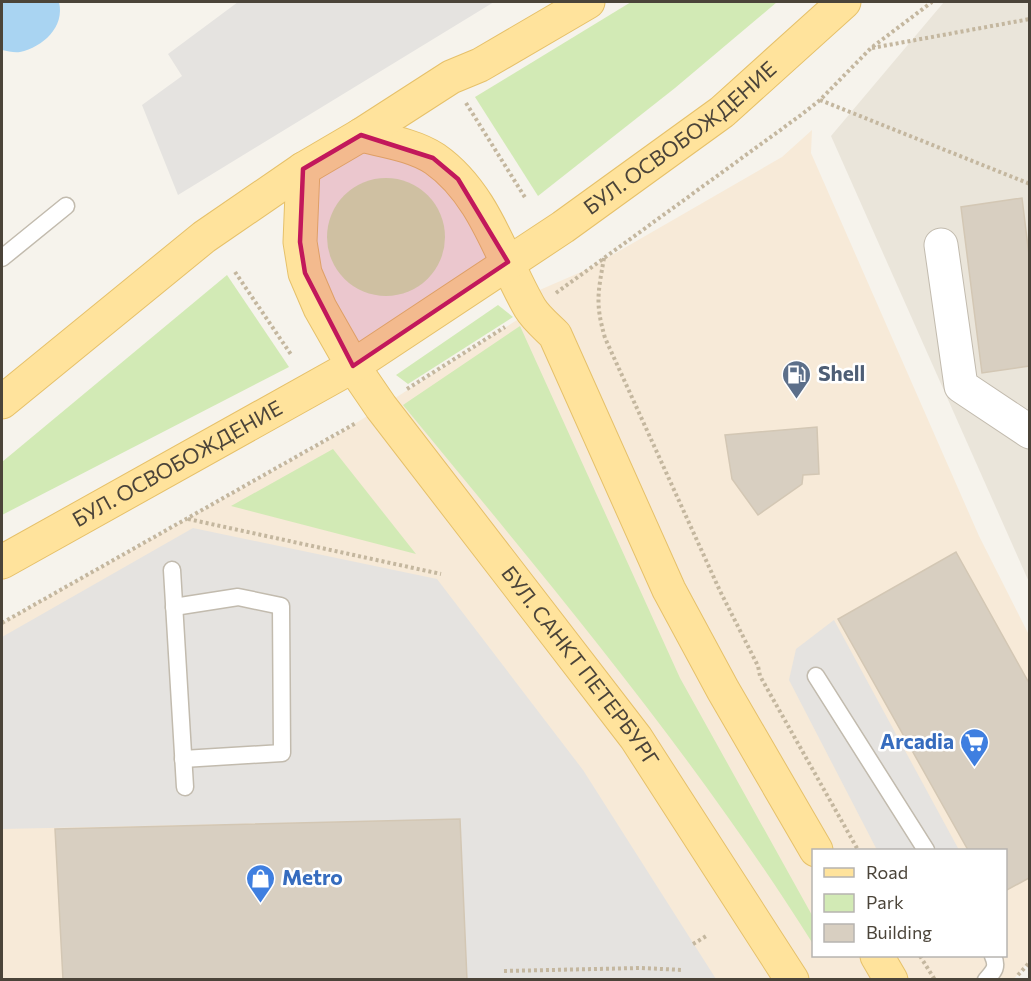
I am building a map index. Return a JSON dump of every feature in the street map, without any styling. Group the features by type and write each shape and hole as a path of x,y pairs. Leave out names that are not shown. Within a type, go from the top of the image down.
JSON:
{"main road":[{"path":"2,402 204,237 303,169 451,77 480,65 588,2"},
{"name":"БУЛ. ОСВОБОЖДЕНИЕ","path":"2,562 354,366 563,227 722,112 844,2"},
{"path":"361,135 407,147 434,158 458,179 479,208 531,311 555,335 669,590 723,690 815,849"},
{"name":"БУЛ. САНКТ ПЕТЕРБУРГ","path":"303,169 300,242 305,273 320,308 354,366 381,407 636,738 792,980"},
{"path":"878,957 891,980"}],"street":[{"path":"940,245 961,386 1029,432"}],"lane":[{"path":"2,258 66,206"},
{"path":"172,570 185,787"},
{"path":"174,607 238,597 281,606 282,753 183,759"},
{"path":"816,676 925,849"},
{"path":"986,980 994,972 996,965 993,957"}],"path":[{"path":"588,269 820,100 871,48 932,2"},
{"path":"871,48 1029,19"},
{"path":"820,100 1029,184"},
{"path":"464,101 526,199"},
{"path":"604,258 597,298 598,315 605,338 720,591 758,666 760,676 857,849"},
{"path":"236,272 292,356"},
{"path":"408,388 507,326"},
{"path":"2,623 354,424"},
{"path":"187,518 441,574"},
{"path":"693,944 708,935"},
{"path":"921,957 935,980"},
{"path":"1014,980 1029,962"},
{"path":"504,971 641,968 683,970"}],"highlighted area":[{"path":"361,135 433,158 458,179 508,262 353,366 305,273 300,242 303,169"}],"shaded area":[{"path":"238,2 494,2 178,195 142,105 182,76 168,54"},
{"path":"944,2 1029,2 1029,582 831,136"},
{"path":"812,130 811,153 979,536 1029,635 1029,961 1013,980 2,979 2,623 339,434 531,311 535,292 588,269 782,157"},
{"path":"193,528 437,579 583,770 716,979 467,979 459,819 2,829 2,637"},
{"path":"834,620 958,849 876,849 789,680 796,649"}],"green space":[{"path":"631,2 777,2 675,88 538,196 475,97"},
{"path":"386,178 409,182 428,195 441,214 445,237 441,260 428,279 409,292 386,296 363,292 344,279 331,260 327,237 331,214 344,195 363,182"},
{"path":"227,275 289,367 2,515 2,462"},
{"path":"498,305 513,317 408,384 396,375"},
{"path":"520,326 680,678 812,915 812,942 767,873 668,735 564,602 403,405"},
{"path":"333,449 416,554 231,506"}],"water":[{"path":"2,2 59,2 59,20 50,34 37,46 20,52 2,50"}],"building":[{"path":"1022,198 1029,255 1029,366 982,373 961,207"},
{"path":"817,427 819,474 803,475 802,484 758,515 732,479 725,435"},
{"name":"Arcadia","path":"956,552 1029,683 1029,878 1007,890 1007,849 967,849 838,619"},
{"name":"Metro","path":"460,819 467,980 63,980 55,829"}],"place":[{"name":"Shell","path":"797,400"},
{"name":"Arcadia","path":"975,768"},
{"name":"Metro","path":"261,904"}]}
